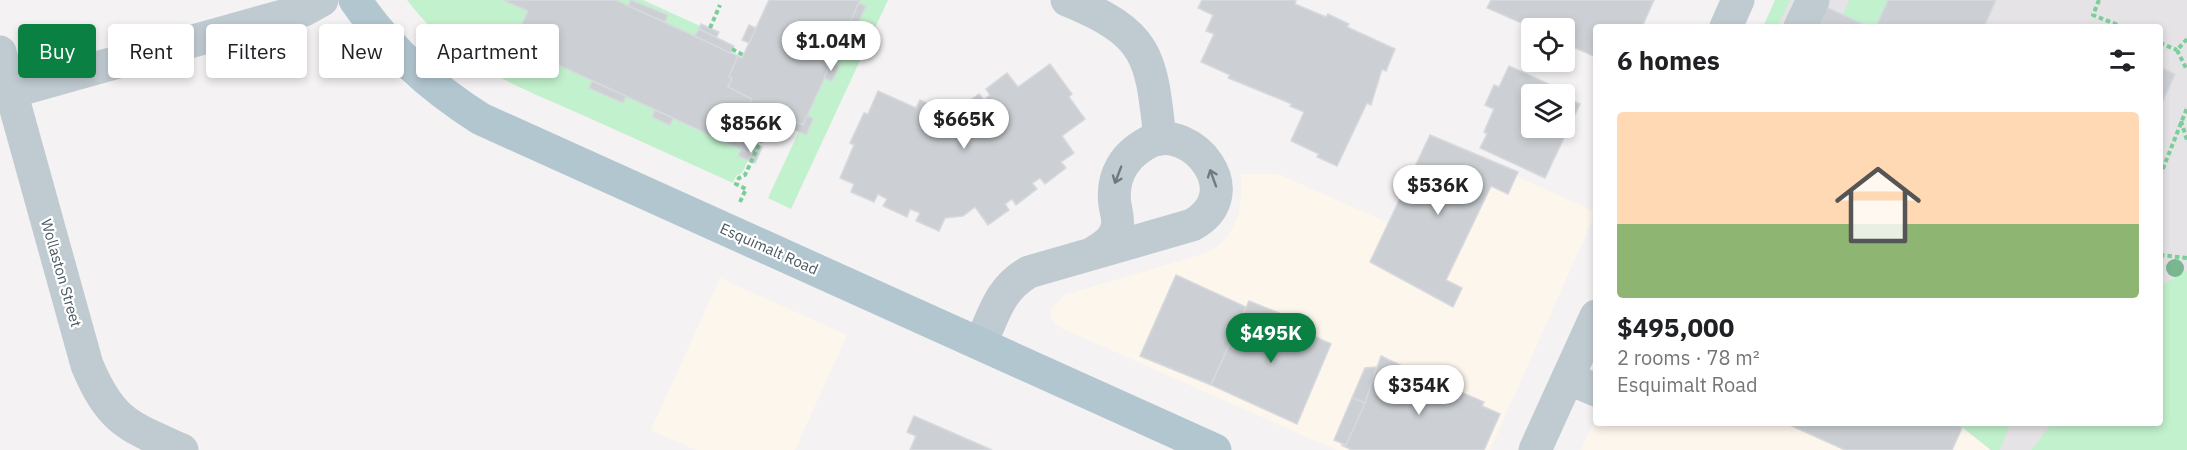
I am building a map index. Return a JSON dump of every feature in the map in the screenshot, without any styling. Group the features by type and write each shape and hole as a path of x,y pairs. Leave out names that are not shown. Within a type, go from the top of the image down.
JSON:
{"main road":[{"name":"Esquimalt Road","path":"355,0 376,29 424,79 481,118 1215,450"}],"street":[{"path":"6,94 304,10 322,0"},
{"path":"1067,0 1112,22 1128,34 1141,49 1150,66 1160,139"},
{"path":"1727,24 1738,0"},
{"path":"1801,24 1813,0"},
{"name":"Wollaston Street","path":"0,52 6,94 84,354 99,394 117,417 135,430 182,450"},
{"path":"981,344 1003,295 1014,280 1029,272 1192,225 1205,217 1214,205 1217,190 1215,177 1202,154 1178,141 1160,139 1151,141 1128,155 1115,179 1117,228 1108,244 1093,253"},
{"path":"1535,450 1582,384 1593,331"}],"path":[{"path":"2099,0 2093,15 2116,24"},
{"path":"710,28 720,5"},
{"path":"2177,50 2187,39"},
{"path":"2163,44 2177,50 2187,70"},
{"path":"732,49 743,55"},
{"path":"2163,168 2187,108"},
{"path":"743,188 736,184 739,178 746,175 774,112"},
{"path":"2181,121 2187,140"},
{"path":"2163,255 2187,258"}],"shaded area":[{"path":"1785,0 2187,0 2187,270 2163,284 2163,24 1774,24"},
{"path":"1430,137 1593,211 1593,219 1490,450 1336,450 1057,326 1051,319 1051,309 1064,295 1203,254 1220,245 1238,216 1242,188 1240,174 1278,174 1391,224"},
{"path":"720,278 847,335 795,450 696,450 651,430"},
{"path":"1593,424 1593,426 1961,426 1991,450 1581,450"},
{"path":"1961,426 2050,426 2031,450 1991,450"}],"green space":[{"path":"407,0 503,0 528,11 522,24 426,23"},
{"path":"616,0 643,0 700,26 695,36"},
{"path":"860,0 888,0 791,209 768,198"},
{"path":"1775,0 1790,0 1778,24 1764,24"},
{"path":"1849,0 1888,0 1877,24 1862,24 1843,15"},
{"path":"559,65 751,154 742,173 736,176 733,183 501,78 559,78"},
{"path":"2187,270 2187,450 2031,450 2050,426 2163,426 2163,284"},
{"path":"1961,426 2009,426 2000,450 1991,450"}],"building":[{"path":"503,0 616,0 738,56 729,77 732,78 728,87 752,99 747,109 768,118 751,154 559,65 559,24 522,24 528,11"},
{"path":"631,0 668,15 665,22 628,6"},
{"path":"769,0 860,0 803,125 771,111 768,118 747,109 752,99 728,87 732,78 729,77 738,56 742,58"},
{"path":"1202,0 1296,0 1295,4 1326,17 1328,14 1349,24 1347,27 1395,49 1386,71 1382,69 1371,105 1367,103 1337,166 1317,157 1319,154 1291,141 1304,112 1290,106 1292,104 1228,78 1230,75 1201,62 1214,34 1206,31 1213,15 1198,8"},
{"path":"1491,0 1654,0 1643,24 1593,24 1593,56 1575,48 1575,18 1521,18 1521,23 1487,8"},
{"path":"1888,0 1996,0 1985,24 1877,24"},
{"path":"859,3 866,6 851,38 844,35"},
{"path":"1824,6 1863,24 1815,24"},
{"path":"701,24 719,32 716,38 699,29"},
{"path":"749,25 756,28 749,43 742,40"},
{"path":"699,29 734,46 730,53 695,36"},
{"path":"831,62 839,66 832,81 824,78"},
{"path":"1050,64 1072,94 1069,97 1085,119 1062,136 1074,153 1061,162 1066,168 1045,184 1040,178 1032,183 1037,189 1016,205 1012,199 1005,204 1009,210 988,225 975,207 963,216 945,218 939,231 916,221 920,213 910,209 907,217 883,206 887,199 878,194 874,202 851,192 854,184 840,178 854,145 850,143 864,113 868,114 878,91 916,108 920,100 943,110 939,118 951,124 963,116 958,109 979,94 984,100 990,95 986,89 1007,73 1018,87"},
{"path":"1509,66 1548,84 1521,84 1521,138 1564,138 1545,178 1480,148 1487,134 1484,132 1494,109 1485,105 1494,85 1499,87"},
{"path":"2163,68 2175,74 2163,101"},
{"path":"592,81 626,96 623,103 589,88"},
{"path":"1575,102 1580,104 1575,115"},
{"path":"655,110 673,118 670,125 652,117"},
{"path":"807,115 813,119 806,135 789,127 792,121 803,125"},
{"path":"1430,135 1518,172 1508,194 1491,186 1446,280 1462,288 1453,307 1370,262"},
{"path":"756,144 762,147 755,163 738,156 741,149 751,154"},
{"path":"1176,275 1246,307 1211,385 1140,356"},
{"path":"1249,301 1279,313 1278,320 1331,344 1297,424 1211,385"},
{"path":"1381,356 1436,386 1438,382 1484,402 1482,406 1500,414 1484,450 1352,450 1341,445 1346,445 1365,403"},
{"path":"1376,367 1365,403 1352,398 1365,368"},
{"path":"1352,398 1365,403 1346,445 1334,440"},
{"path":"914,416 992,450 910,450 916,436 907,432"},
{"path":"1792,426 1960,426 1962,428 1952,450 1845,450"}]}
